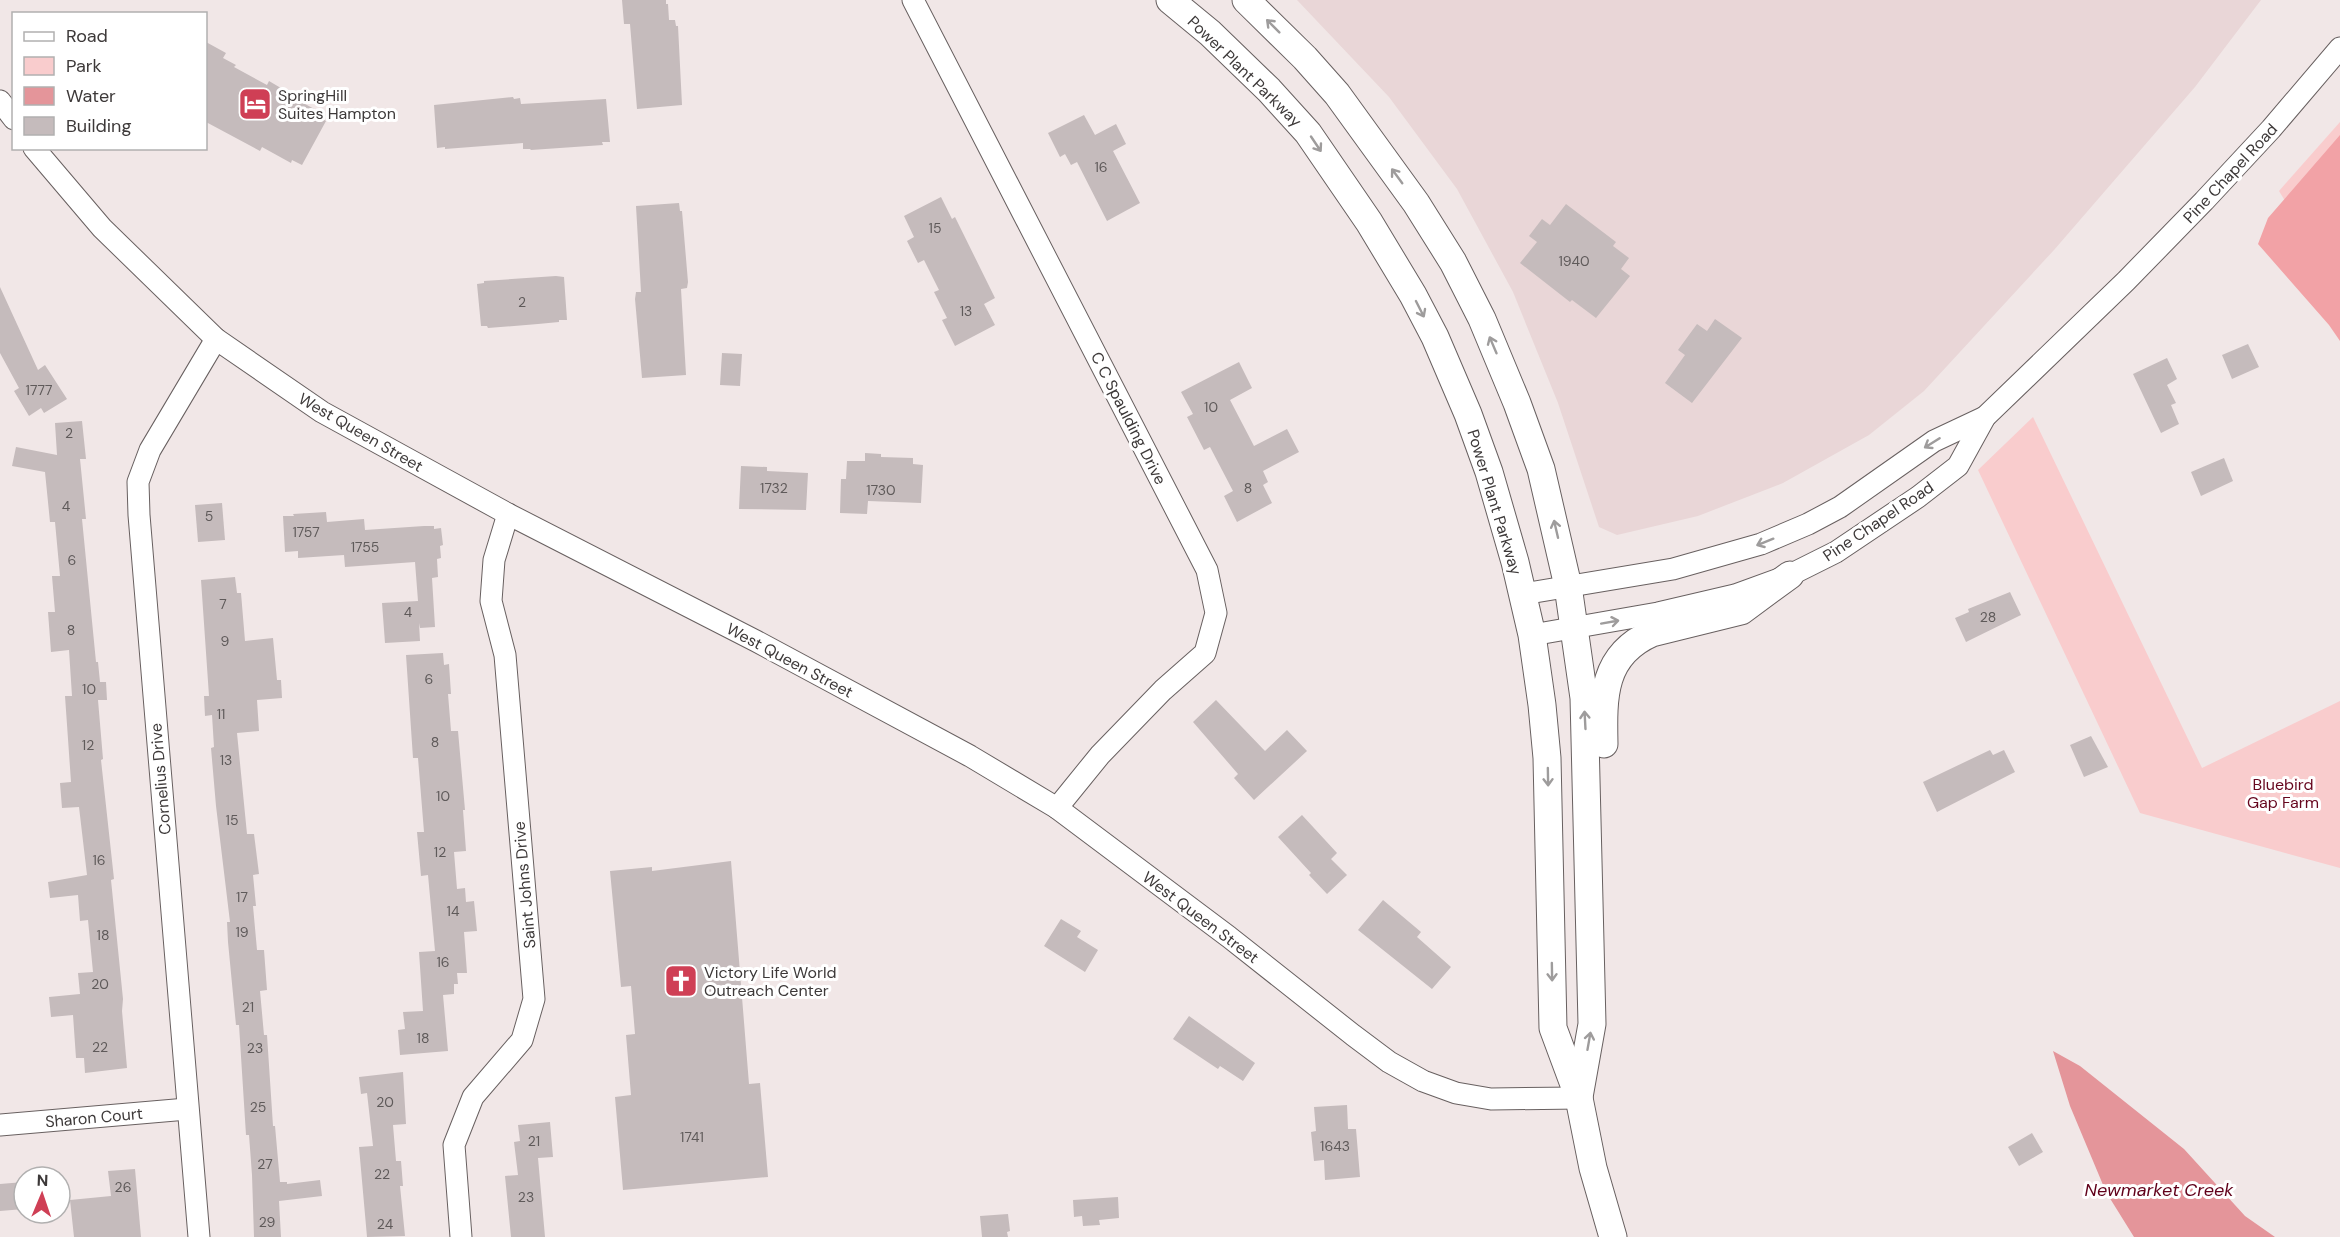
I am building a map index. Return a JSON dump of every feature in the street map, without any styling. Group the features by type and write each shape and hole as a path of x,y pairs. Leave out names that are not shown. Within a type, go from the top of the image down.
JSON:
{"main road":[{"name":"Power Plant Parkway","path":"1170,0 1227,49 1308,133 1369,222 1413,295 1435,337 1468,414 1489,472 1523,594 1532,635 1542,705 1547,758 1553,1028 1579,1098 1593,1168 1613,1237"},
{"name":"Power Plant Parkway","path":"1246,0 1305,58 1337,94 1416,203 1453,262 1482,319 1517,403 1541,469 1568,586 1584,698 1592,1024 1579,1098"},
{"path":"1589,881 1605,833 1603,707 1605,685 1613,667 1625,651 1641,638 1652,633 1741,611 1790,575"}],"street":[{"name":"C C Spaulding Drive","path":"913,0 1207,570 1216,613 1205,653 1163,690 1100,755 1057,808"},
{"name":"Pine Chapel Road","path":"1532,635 1658,613 1724,598 1790,575 1836,552 1918,497 1958,466 1985,417 2126,281 2204,201 2271,129 2340,48"},
{"path":"0,101 12,116"},
{"name":"West Queen Street","path":"36,150 102,228 216,339 322,412 508,514 756,641 969,756 1057,808 1229,937 1389,1062 1423,1081 1456,1093 1491,1099 1579,1098"},
{"name":"Cornelius Drive","path":"198,1237 138,482 150,450 216,339"},
{"name":"Pine Chapel Road","path":"1523,594 1673,569 1761,544 1808,525 1840,507 1934,441 1985,417"},
{"name":"Saint Johns Drive","path":"461,1237 454,1145 473,1097 522,1040 534,999 505,655 491,601 495,560 508,514"},
{"name":"Sharon Court","path":"0,1125 187,1108"}],"shaded area":[{"path":"1297,0 2261,0 2195,87 2054,250 1924,391 1869,435 1783,483 1698,516 1617,535 1599,527 1558,403 1513,292 1457,189 1389,97"},
{"path":"2340,135 2340,341 2329,325 2258,244 2268,218"}],"green space":[{"path":"2340,122 2340,291 2279,191"},
{"name":"Bluebird Gap Farm","path":"2033,417 2202,768 2340,701 2340,868 2140,813 1978,470"}],"water":[{"name":"Newmarket Creek","path":"2053,1051 2080,1066 2184,1149 2245,1216 2275,1237 2134,1237 2106,1192 2070,1106"}],"building":[{"path":"622,0 666,0 669,20 675,20 678,26 682,105 637,109 630,24 624,24"},
{"name":"SpringHill Suites Hampton","path":"207,43 226,53 223,58 236,65 234,67 267,85 269,81 291,94 290,96 320,112 318,116 326,121 302,165 292,160 291,163 262,147 260,151 207,123"},
{"path":"513,97 514,99 520,98 521,104 606,99 610,142 602,142 603,145 531,150 523,149 523,143 437,148 434,105"},
{"path":"1084,115 1095,135 1116,124 1126,144 1113,151 1140,203 1107,221 1077,162 1071,165 1065,154 1060,157 1048,133"},
{"path":"941,197 952,219 955,217 995,298 984,304 995,325 955,346 942,320 947,318 934,292 939,290 924,260 918,263 907,241 914,237 904,216"},
{"path":"679,203 680,211 682,211 688,282 687,288 681,289 686,375 642,378 635,299 636,292 641,292 636,206"},
{"path":"1566,204 1616,242 1613,246 1629,258 1621,269 1630,276 1596,318 1572,300 1570,302 1520,263 1537,242 1529,236 1542,219 1550,225"},
{"path":"564,277 567,320 488,328 481,326 477,284 484,283 484,281"},
{"path":"0,287 38,370 45,365 67,399 44,413 41,408 29,416 14,391 19,388 0,353"},
{"path":"1715,319 1742,338 1692,403 1665,383 1685,355 1678,350 1697,324 1707,331"},
{"path":"2248,344 2259,367 2232,379 2222,355"},
{"path":"722,353 742,354 740,386 720,385"},
{"path":"2167,358 2177,379 2167,385 2176,403 2171,405 2179,424 2161,433 2133,374"},
{"path":"1239,362 1252,388 1230,400 1254,446 1287,429 1299,452 1263,471 1268,482 1263,485 1272,503 1237,522 1224,496 1233,491 1210,447 1204,450 1187,417 1193,414 1181,392"},
{"path":"82,421 86,459 80,459 86,519 82,519 96,662 98,662 100,682 106,682 107,700 98,700 103,759 101,760 114,879 111,880 123,999 127,1068 85,1073 84,1058 76,1058 73,1015 51,1017 49,997 80,994 78,973 93,972 88,920 80,921 78,895 50,898 48,882 87,875 79,807 62,808 60,783 71,782 65,696 72,696 69,650 51,652 48,612 55,612 52,576 60,576 55,522 50,522 45,472 12,466 16,447 57,455 55,423"},
{"path":"865,453 881,454 881,457 913,458 913,464 923,465 921,503 868,501 867,514 840,513 841,479 846,479 847,461 865,461"},
{"path":"2224,458 2233,481 2201,496 2191,472"},
{"path":"741,466 767,467 767,471 808,473 806,510 739,509"},
{"path":"222,503 225,540 198,542 195,505"},
{"path":"326,512 327,522 364,519 365,530 424,526 434,526 434,529 441,528 443,545 440,546 441,558 437,559 438,577 432,578 435,627 420,628 419,623 420,641 385,643 382,603 418,601 415,562 345,567 344,555 298,558 298,551 285,552 283,516"},
{"path":"235,577 237,593 241,593 245,641 273,638 277,680 281,680 282,698 257,700 259,731 237,733 247,834 254,834 259,874 253,875 256,906 253,906 257,950 264,950 267,990 260,991 264,1035 267,1035 273,1126 275,1126 280,1182 287,1182 287,1184 320,1180 322,1196 279,1201 281,1237 254,1237 249,1135 246,1135 239,1025 236,1025 228,942 227,922 230,922 211,748 214,747 212,715 205,716 204,696 209,696 201,580"},
{"path":"2010,592 2021,615 1966,642 1955,618 1969,612 1968,609"},
{"path":"443,653 444,665 449,664 451,694 448,694 451,731 458,731 465,810 463,810 466,851 454,852 457,889 465,888 466,902 474,901 477,931 464,932 467,973 457,973 458,984 454,984 454,994 443,995 448,1051 400,1055 398,1030 405,1029 403,1012 423,1011 419,952 435,951 428,875 421,876 417,832 424,832 418,758 413,758 406,655"},
{"path":"1216,700 1265,751 1287,730 1307,751 1254,800 1234,778 1238,774 1193,722"},
{"path":"2091,736 2108,767 2084,777 2070,745"},
{"path":"1990,750 1993,755 2004,750 2015,772 1937,812 1923,782"},
{"path":"1302,815 1337,853 1331,859 1347,875 1327,894 1278,837"},
{"name":"Victory Life World Outreach Center","path":"731,861 749,1084 760,1083 768,1177 623,1190 615,1097 631,1095 626,1035 635,1034 631,986 621,987 610,871 652,867 652,871"},
{"path":"1383,900 1421,932 1417,937 1451,967 1432,989 1358,930"},
{"path":"1061,919 1081,931 1077,937 1098,950 1085,972 1044,946"},
{"path":"1189,1016 1255,1063 1243,1081 1220,1066 1218,1069 1173,1039"},
{"path":"403,1072 406,1124 393,1125 396,1161 401,1161 403,1186 400,1186 405,1236 367,1237 359,1147 373,1146 367,1093 361,1094 359,1077"},
{"path":"1347,1105 1348,1129 1356,1129 1360,1177 1325,1180 1324,1160 1314,1161 1311,1132 1316,1131 1314,1107"},
{"path":"550,1122 553,1157 538,1158 545,1237 511,1237 505,1176 518,1175 514,1142 520,1141 518,1125"},
{"path":"2032,1133 2043,1152 2019,1166 2008,1147"},
{"path":"135,1169 141,1237 74,1237 72,1200 111,1196 108,1171"},
{"path":"12,1183 12,1210 0,1211 0,1184"},
{"path":"1118,1197 1119,1218 1099,1220 1100,1225 1083,1226 1082,1216 1074,1217 1073,1200"},
{"path":"1008,1214 1010,1231 1007,1232 1008,1237 982,1237 980,1216"}],"place":[{"name":"SpringHill Suites Hampton","path":"255,104"},
{"name":"Victory Life World Outreach Center","path":"681,981"}]}
